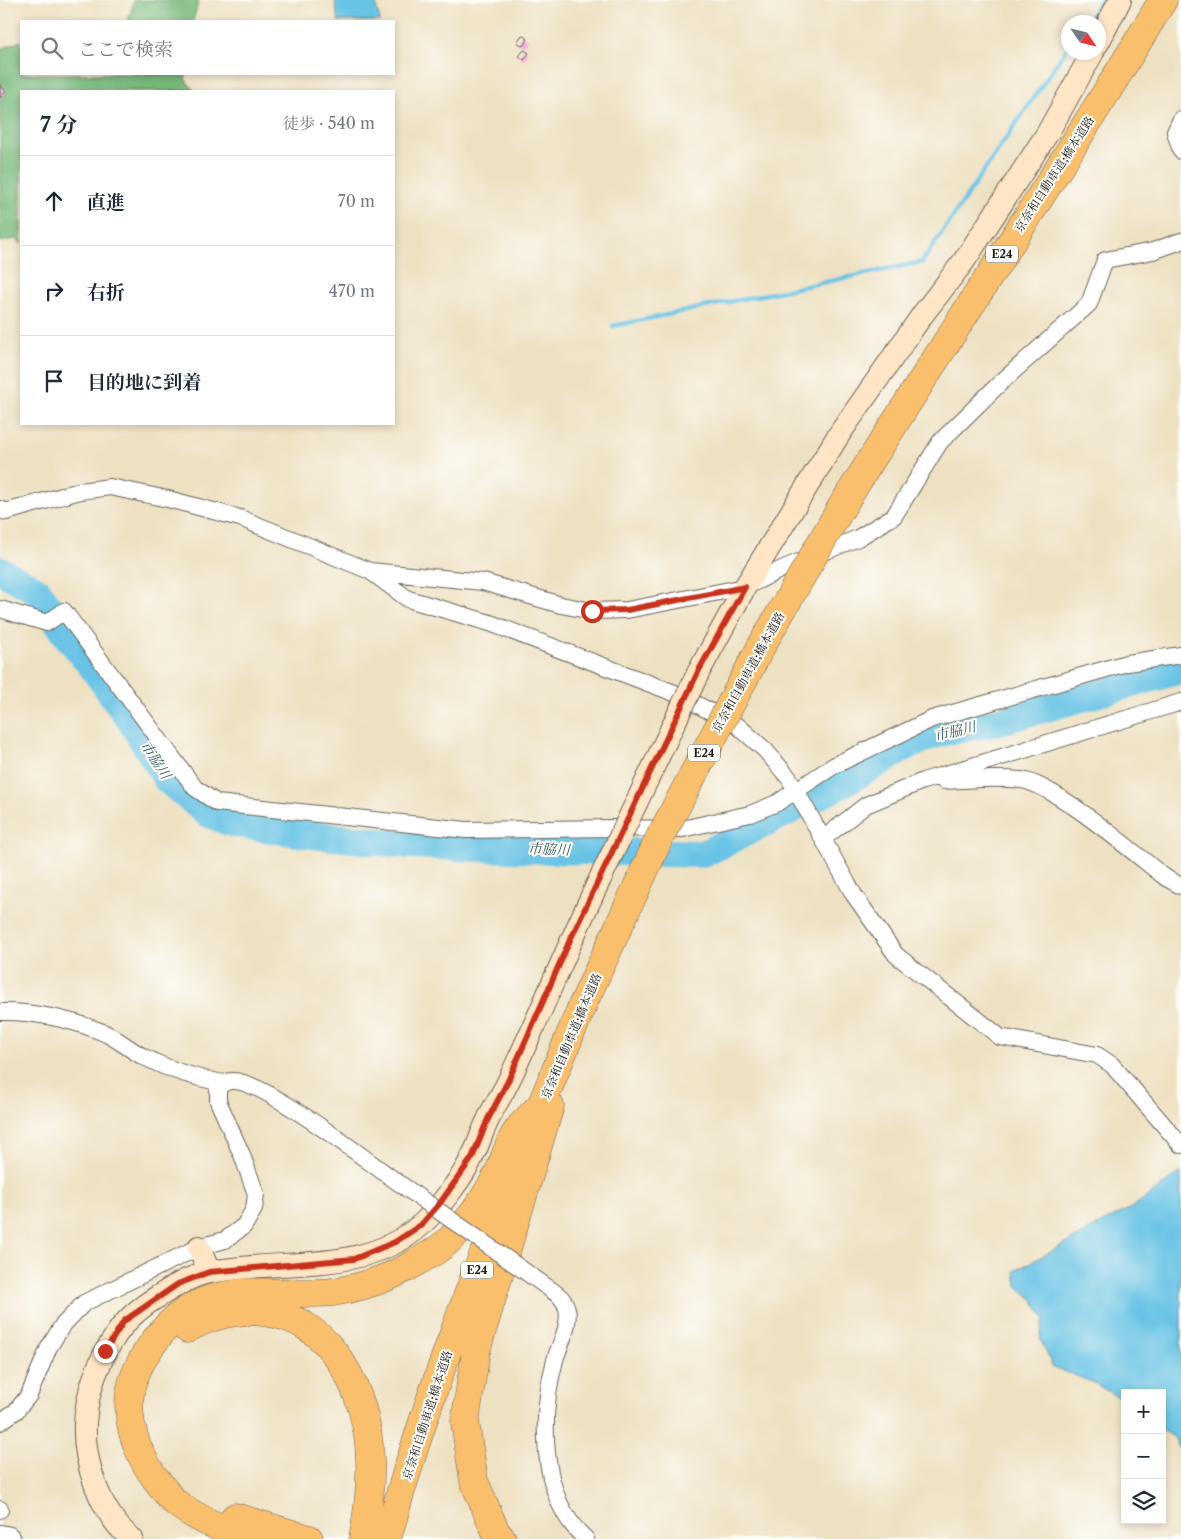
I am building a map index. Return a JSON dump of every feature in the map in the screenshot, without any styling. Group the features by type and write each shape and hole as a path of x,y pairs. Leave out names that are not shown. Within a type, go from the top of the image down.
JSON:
{"highway":[{"name":"京奈和自動車道;橋本道路","path":"387,1539 434,1392 476,1272 540,1106 582,1006 659,839 763,643 841,508 923,376 1123,67 1163,0"},
{"path":"502,1539 496,1532 474,1481 465,1422 476,1352 548,1116 566,1046"},
{"path":"256,1539 206,1522 175,1502 150,1473 141,1456 130,1420 129,1401 141,1363 153,1344 167,1326 193,1306 220,1295 266,1291 332,1292 375,1282 412,1265 446,1243 473,1213 496,1178 517,1131 540,1106"},
{"path":"309,1539 230,1516 196,1497 165,1467 149,1439 147,1413 150,1385 162,1356 188,1328 215,1316 245,1310 280,1314 302,1324 318,1335 342,1362 358,1397 369,1450 370,1491 362,1539"}],"street":[{"path":"1106,27 1120,0"},
{"path":"132,1539 105,1505 93,1480 84,1440 88,1394 105,1351 124,1321 178,1284 209,1272 354,1259 395,1242 421,1225 440,1203 472,1158 570,940 698,672 745,587 848,421 923,314 964,261 1047,134 1089,60"},
{"path":"1181,119 1175,132 1181,150"},
{"path":"370,571 483,582 561,605 592,611 627,610 745,587 784,568 858,538 894,516 940,442 998,385 1089,304 1105,260 1152,251 1181,241"},
{"path":"0,509 6,512 80,491 110,488 168,499 240,518 370,571 408,599 490,623 677,694 704,707 738,726 765,750 789,778 854,895 896,955 1000,1037 1097,1055 1112,1065 1181,1145"},
{"path":"0,609 47,623 64,611 196,788 217,803 466,830 682,829 750,814 777,802 835,765 932,720 1128,663 1181,655"},
{"path":"824,838 866,806 923,781 1181,702"},
{"path":"923,781 1022,780 1049,792 1076,808 1166,878 1181,886"},
{"path":"0,1012 22,1012 99,1030 143,1056 168,1068 186,1075 223,1083"},
{"path":"0,1422 16,1411 29,1395 49,1347 62,1326 84,1303 199,1246 225,1240 244,1226 254,1209 256,1194 242,1155 218,1101 218,1088 223,1083 232,1080 285,1103 563,1299 568,1310 566,1326 555,1362 545,1410 544,1436 559,1501 572,1527 586,1539"},
{"path":"199,1246 209,1272"}],"green space":[{"path":"134,0 199,0 193,20 128,20"},
{"path":"20,41 20,75 187,75 185,79 193,90 20,90 20,243 16,239 0,242 0,49"}],"water":[{"path":"335,0 375,0 380,20 338,20"},
{"path":"1181,1172 1181,1449 1178,1448 1175,1438 1166,1432 1166,1389 1121,1389 1121,1399 1092,1382 1053,1367 1040,1339 1044,1318 1033,1299 1017,1286 1015,1271 1134,1206"}],"building":[{"path":"522,35 528,39 523,46 517,42"},
{"path":"524,50 529,53 524,60 519,56"},
{"path":"0,85 6,91 0,98"}],"waterway":[{"path":"1091,15 1101,0"},
{"path":"613,326 922,262 1061,57"},
{"name":"市脇川","path":"0,570 39,592 66,635 93,668 132,723 168,781 207,813 230,823 304,834 412,845 703,854 833,789 906,747 936,734 1004,720 1181,670"}],"route":[{"path":"105,1351 124,1321 178,1284 209,1272 354,1259 395,1242 421,1225 440,1203 472,1158 570,940 698,672 745,587 627,610 592,611"}]}
